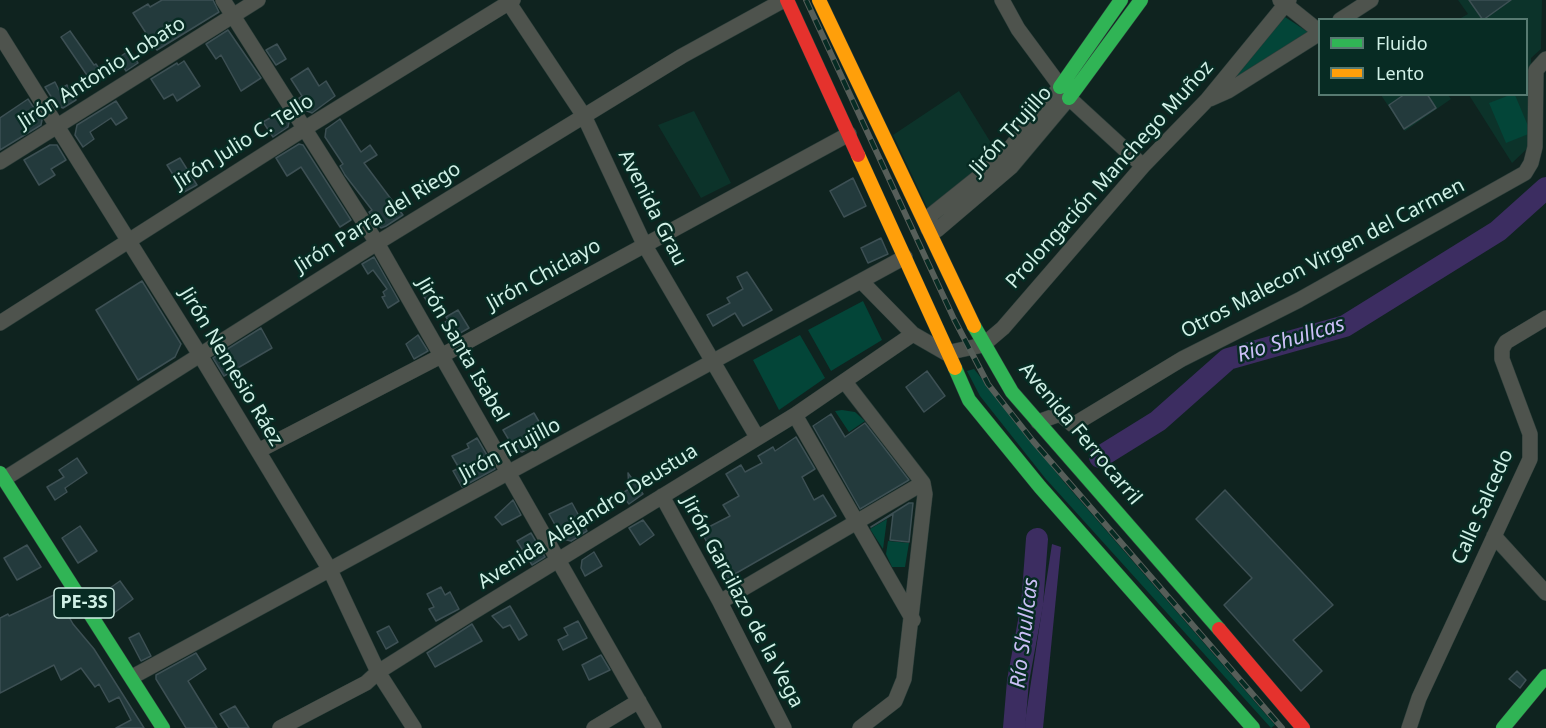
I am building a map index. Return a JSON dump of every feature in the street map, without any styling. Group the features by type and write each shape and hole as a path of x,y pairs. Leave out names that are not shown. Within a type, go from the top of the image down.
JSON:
{"main road":[{"path":"785,0 849,134 969,400 1040,487 1253,728"},
{"name":"Avenida Ferrocarril","path":"819,0 930,226 983,345 1012,392 1178,580 1303,728"},
{"name":"Jirón Trujillo","path":"1065,92 1122,0"},
{"name":"Jirón Trujillo","path":"1065,92 1141,0"},
{"name":"PE-3S","path":"1,478 163,728"},
{"path":"1503,728 1546,676"}],"street":[{"name":"Jirón Santa Isabel","path":"222,0 377,243 654,728"},
{"name":"Jirón Antonio Lobato","path":"0,162 258,0"},
{"name":"Jirón Parra del Riego","path":"1,478 682,56 785,0"},
{"path":"1002,0 1018,29 1065,92 1143,166"},
{"path":"1343,18 1371,0"},
{"name":"Avenida Grau","path":"510,1 584,116 644,244 757,437"},
{"name":"Jirón Julio C. Tello","path":"0,323 510,1"},
{"path":"1285,1 1318,30"},
{"name":"Prolongación Manchego Muñoz","path":"983,345 1003,327 1143,166 1207,100 1285,1"},
{"path":"1207,100 1228,91 1318,33"},
{"name":"Jirón Nemesio Ráez","path":"0,35 200,354 330,570 378,672 414,728"},
{"name":"Otros Malecon Virgen del Carmen","path":"1038,422 1060,414 1073,425 1182,360 1299,300 1525,173 1531,163 1535,147 1536,70 1546,59"},
{"name":"Jirón Trujillo","path":"930,226 1001,159 1065,92"},
{"name":"Jirón Chiclayo","path":"258,451 441,356 849,134"},
{"name":"Jirón Trujillo","path":"132,677 509,475 905,257"},
{"path":"861,281 913,334 946,353 983,345"},
{"name":"Calle Salcedo","path":"1409,728 1419,698 1530,459 1532,445 1530,434 1502,360 1502,349 1506,342 1546,318"},
{"name":"Avenida Alejandro Deustua","path":"280,728 366,683 378,672 557,560 795,415 913,334"},
{"path":"845,382 923,483 925,494 913,620 900,691 888,708 860,728"},
{"path":"795,415 913,620"},
{"path":"720,602 923,483"},
{"name":"Jirón Garcilazo de la Vega","path":"662,496 720,602 784,728"},
{"path":"1494,536 1546,593"},
{"path":"887,574 906,575 918,565"},
{"path":"594,728 639,701"}],"shaded area":[{"path":"1458,0 1542,0 1541,49 1531,58 1531,145 1512,163 1470,96 1528,96 1528,18 1461,18 1468,14"},
{"path":"1285,17 1311,34 1230,84 1227,82"},
{"path":"959,91 1004,164 934,222 893,135"},
{"path":"1382,96 1449,96 1451,99 1405,131"},
{"path":"1507,96 1515,96 1531,133 1506,143 1489,103"},
{"path":"694,111 731,183 701,198 658,125"},
{"path":"863,301 882,340 831,371 808,330"},
{"path":"800,335 825,378 779,410 753,360"},
{"path":"974,369 1064,482 1275,725 1271,728 1045,478 980,396 967,371"},
{"path":"835,411 855,412 865,421 849,432"},
{"path":"887,519 883,549 870,529"},
{"path":"888,541 909,543 905,567 892,567 886,554"},
{"path":"1052,544 1061,547 1043,728 1024,728"}],"building":[{"path":"162,0 213,0 219,12 157,50 133,13 148,4 150,7"},
{"path":"1469,0 1511,0 1486,18 1482,18"},
{"path":"228,30 261,78 241,91 221,55 216,59 206,44"},
{"path":"70,31 105,77 93,84 61,37"},
{"path":"277,44 286,59 276,65 266,50"},
{"path":"130,50 138,63 126,71 118,58"},
{"path":"184,61 200,86 177,101 173,94 164,99 151,79"},
{"path":"308,68 319,86 326,81 335,96 312,113 307,111 299,98 302,96 291,79"},
{"path":"55,82 59,90 67,85 76,100 63,108 57,106 45,87"},
{"path":"1402,96 1428,96 1436,108 1404,129 1389,105"},
{"path":"28,99 42,120 41,125 0,150 0,118"},
{"path":"116,101 127,118 116,125 111,118 90,132 94,139 83,147 75,135 77,125"},
{"path":"282,111 289,122 288,127 273,137 263,122"},
{"path":"340,119 361,152 370,145 377,155 364,163 403,215 386,226 381,228 376,223 369,212 372,210 345,175 340,166 343,164 325,137 326,129"},
{"path":"299,144 303,145 351,220 340,227 301,167 287,176 276,158"},
{"path":"50,145 57,145 66,160 51,169 55,175 39,185 24,160"},
{"path":"180,158 197,185 184,192 167,165"},
{"path":"853,178 866,206 844,217 830,191"},
{"path":"881,238 888,254 868,263 861,248"},
{"path":"374,257 399,301 388,308 382,297 385,296 383,292 387,289 373,270 368,274 362,264"},
{"path":"747,272 772,310 743,326 735,313 713,326 707,315 730,303 727,298 743,289 737,277"},
{"path":"142,281 181,344 175,357 138,380 96,310"},
{"path":"427,281 437,298 428,303 418,287"},
{"path":"458,310 469,328 455,336 448,333 442,324 448,320 446,317"},
{"path":"261,328 272,348 224,376 213,358"},
{"path":"418,335 428,351 414,359 406,344"},
{"path":"927,371 945,396 924,412 906,387"},
{"path":"534,413 548,437 522,452 515,450 503,430"},
{"path":"831,414 845,437 865,423 909,480 860,509 813,426"},
{"path":"796,437 815,469 802,477 814,500 823,495 836,516 726,579 701,531 730,516 723,505 739,496 726,474 741,465 745,472 762,463 758,456 773,447 775,451"},
{"path":"477,438 495,469 462,487 453,471 459,468 452,456 469,448 467,444"},
{"path":"77,458 87,473 65,488 67,492 55,500 47,487 64,477 59,470"},
{"path":"628,473 643,494 629,504 621,494 629,489"},
{"path":"1225,490 1333,605 1293,640 1322,671 1301,691 1224,605 1252,578 1196,519"},
{"path":"513,500 521,515 502,525 495,517"},
{"path":"572,503 587,531 571,541 563,539 549,514"},
{"path":"909,503 913,503 909,542 890,540 893,514 871,527"},
{"path":"643,520 654,535 640,545 629,528"},
{"path":"80,526 97,551 78,563 62,538"},
{"path":"531,533 545,557 532,565 517,541"},
{"path":"27,545 41,567 17,580 4,558"},
{"path":"594,552 602,566 585,576 581,568 582,560"},
{"path":"120,581 133,599 114,613 100,595"},
{"path":"441,587 445,595 450,592 459,609 436,621 429,609 434,607 427,594"},
{"path":"56,594 73,624 94,649 144,728 116,728 131,720 119,697 109,702 99,684 95,687 81,668 61,680 54,665 0,693 0,618"},
{"path":"510,606 527,635 519,640 510,625 503,628 492,616"},
{"path":"578,621 587,638 563,650 558,640 568,635 564,628"},
{"path":"472,624 482,641 435,667 427,653"},
{"path":"389,626 398,642 386,649 377,632"},
{"path":"139,633 151,656 141,661 129,638"},
{"path":"196,653 206,669 188,681 217,728 186,728 156,679 156,675"},
{"path":"601,655 610,670 589,680 582,665"},
{"path":"1517,671 1526,680 1520,688 1509,679"},
{"path":"235,706 249,728 229,728 220,714"}],"waterway":[{"name":"Rio Shullcas","path":"1100,457 1158,421 1228,359 1345,326 1498,231 1546,188"},
{"name":"Río Shullcas","path":"1014,728 1018,681 1032,605 1037,539"}],"railway":[{"path":"806,0 954,319 988,384 1033,441 1282,728"}],"traffic: fast":[{"path":"1060,87 1121,0"},
{"path":"1069,98 1141,0"},
{"path":"974,326 1012,392 1219,629"},
{"path":"955,368 969,400 1040,487 1253,728"},
{"path":"0,473 163,728"},
{"path":"1503,728 1546,676"}],"traffic: slow":[{"path":"819,0 974,326"},
{"path":"858,155 955,368"}],"traffic: jam":[{"path":"787,0 858,155"},
{"path":"1219,629 1303,728"}]}
